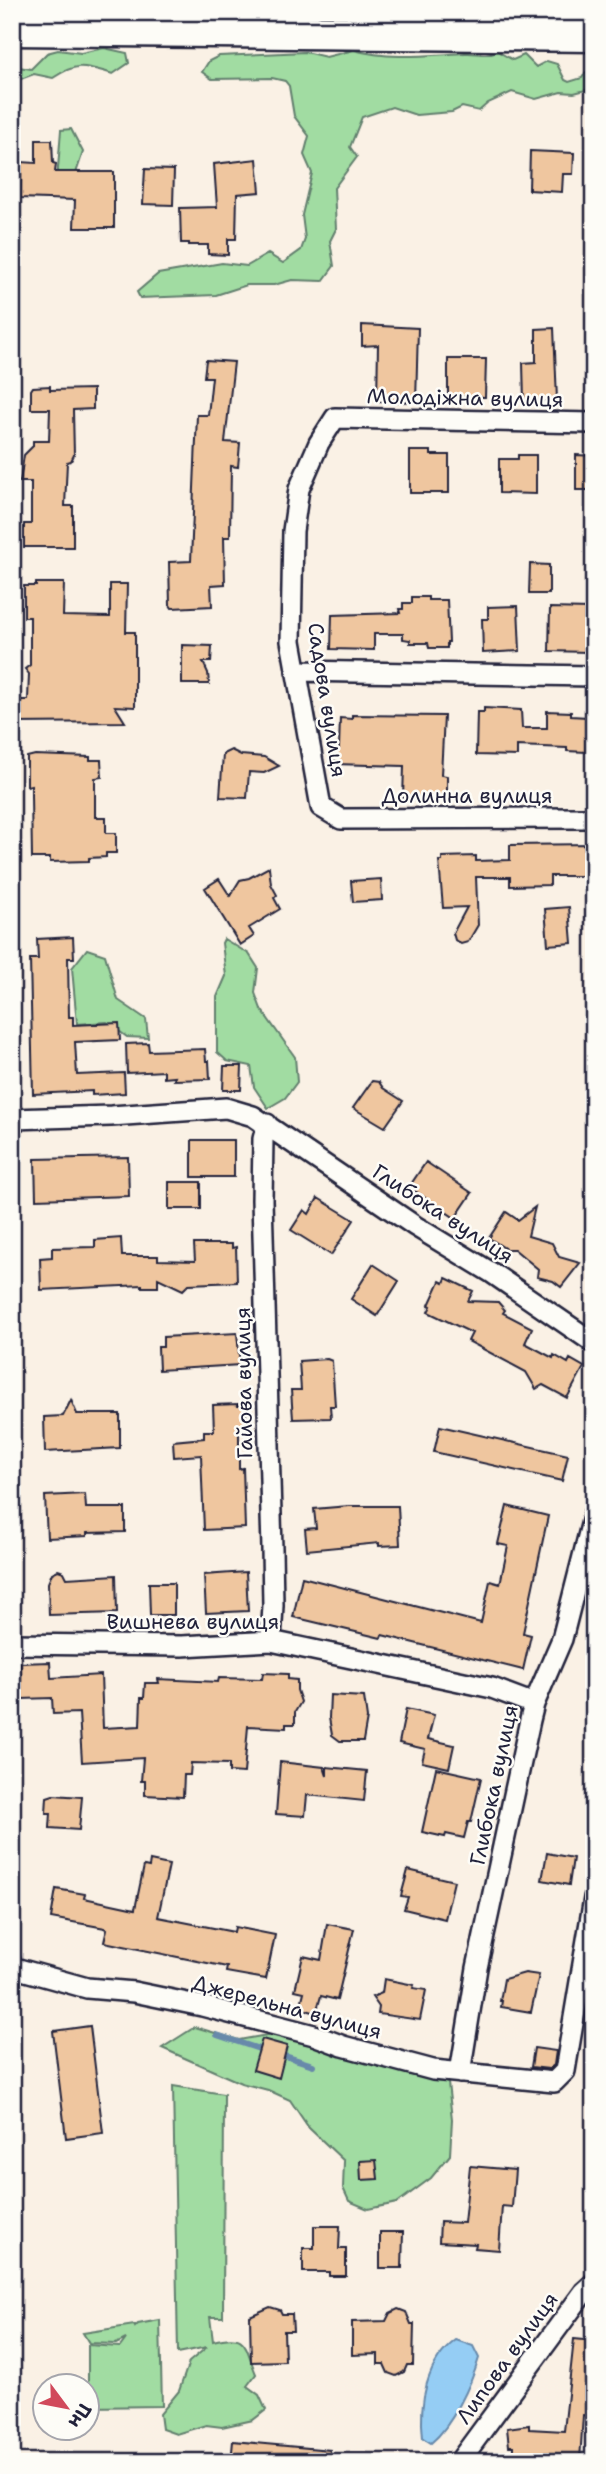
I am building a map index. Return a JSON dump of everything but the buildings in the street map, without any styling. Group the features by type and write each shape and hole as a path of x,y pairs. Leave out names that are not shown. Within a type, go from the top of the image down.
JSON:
{"main road":[{"path":"12,29 594,35"}],"street":[{"name":"Молодіжна вулиця","path":"335,418 594,423"},
{"name":"Садова вулиця","path":"335,418 319,443 299,489 293,531 291,641 321,807 341,819"},
{"path":"296,671 594,676"},
{"name":"Долинна вулиця","path":"341,819 594,818"},
{"name":"Глибока вулиця","path":"12,1119 226,1108 253,1116 594,1343"},
{"name":"Гайова вулиця","path":"267,1124 263,1139 262,1200 272,1549 271,1641"},
{"name":"Глибока вулиця","path":"460,2073 477,1968 534,1704 562,1639 594,1513"},
{"name":"Вишнева вулиця","path":"12,1644 182,1646 271,1641 492,1688 534,1704"},
{"name":"Джерельна вулиця","path":"12,1964 15,1968 48,1979 87,1988 134,1992 202,2006 433,2070 554,2082 565,2071 594,1898"},
{"name":"Липова вулиця","path":"459,2462 584,2292 594,2283"}],"green space":[{"path":"104,48 127,53 129,63 113,74 76,67 53,78 34,74 21,79 12,75 12,66 31,69 47,53 58,50 81,53"},
{"path":"354,50 409,56 484,54 497,51 513,60 524,55 536,67 547,61 557,64 565,80 569,82 582,78 586,72 594,72 594,88 574,93 561,92 536,99 512,92 488,103 479,111 462,107 452,112 416,115 392,107 362,117 350,147 357,157 334,188 336,229 330,241 334,266 323,281 292,280 274,285 247,285 216,295 140,298 137,292 158,274 222,263 247,266 268,254 283,263 301,250 305,239 302,215 312,173 304,155 309,136 294,116 289,86 285,81 272,78 212,79 202,72 209,61 219,56 305,52 326,57"},
{"path":"71,129 83,152 71,188 57,181 61,130"},
{"path":"224,939 249,954 258,968 255,993 261,1009 295,1057 297,1082 285,1098 268,1108 254,1087 251,1066 227,1061 217,1052 217,997 226,976 222,943"},
{"path":"87,949 105,955 118,1000 146,1019 148,1038 127,1037 107,1022 77,1024 72,968"},
{"path":"195,2027 239,2040 284,2032 448,2083 452,2119 450,2155 431,2178 397,2203 368,2209 349,2201 343,2188 344,2161 309,2128 290,2100 268,2090 241,2083 162,2048"},
{"path":"173,2086 224,2094 223,2317 210,2317 213,2341 233,2338 244,2343 256,2374 247,2386 259,2395 266,2410 253,2420 222,2427 206,2425 176,2434 162,2429 160,2414 179,2391 189,2362 207,2347 178,2353"},
{"path":"160,2320 162,2406 102,2407 102,2372 88,2372 88,2345 120,2347 126,2339 116,2344 89,2343 83,2333 134,2325 135,2327"}],"water":[{"path":"456,2340 473,2346 479,2358 460,2404 439,2436 431,2443 423,2438 422,2425 427,2384 438,2360"}],"waterway":[{"path":"217,2035 259,2049"},
{"path":"285,2056 313,2065"}]}
